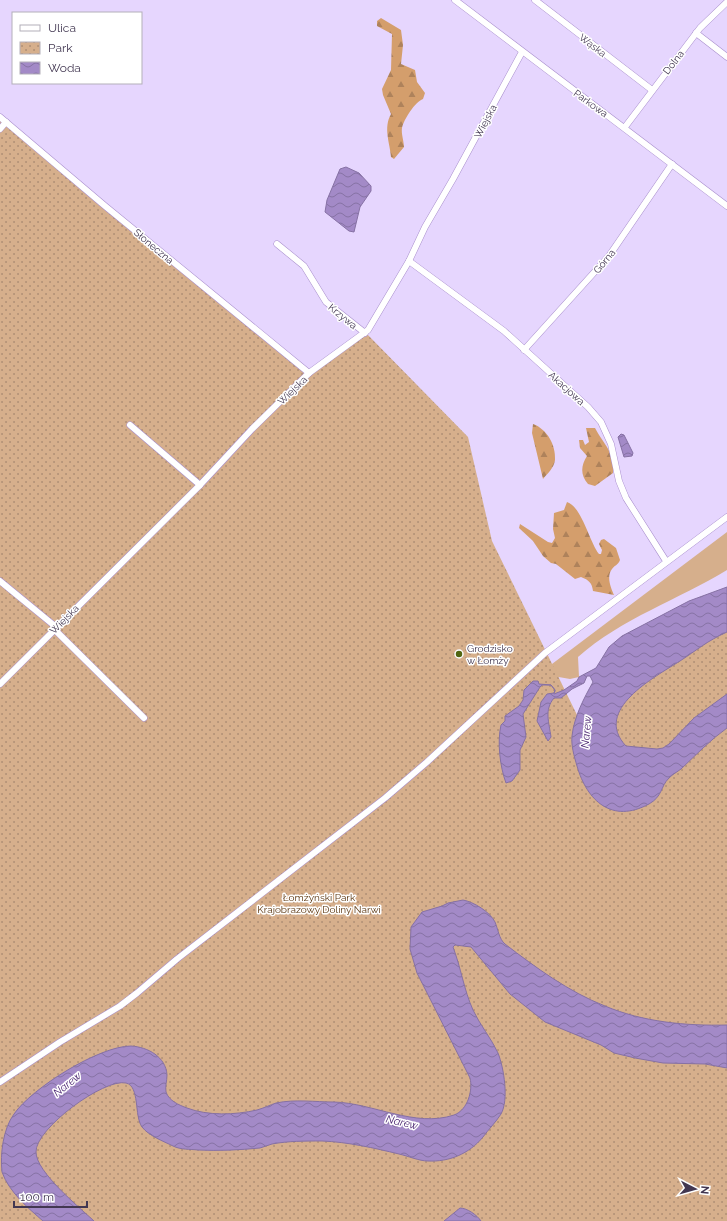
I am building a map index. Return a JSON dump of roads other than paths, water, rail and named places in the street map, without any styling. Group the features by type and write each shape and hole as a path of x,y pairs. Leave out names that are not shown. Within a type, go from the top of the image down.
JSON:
{"street":[{"name":"Parkowa","path":"455,0 522,52 625,127 727,206"},
{"name":"Wąska","path":"535,0 652,90"},
{"name":"Dolna","path":"625,127 696,33 727,2"},
{"path":"696,33 727,57"},
{"name":"Wiejska","path":"0,684 200,485 252,429 309,373 365,333 374,321 408,261 425,227 457,172 522,52"},
{"name":"Słoneczna","path":"0,117 105,206 309,373"},
{"path":"0,130 6,122"},
{"name":"Górna","path":"524,350 609,256 672,164"},
{"name":"Krzywa","path":"277,244 304,266 326,302 365,333"},
{"name":"Akacjowa","path":"408,261 504,331 588,407 601,422 614,454 622,489 666,561"},
{"path":"130,425 200,485"},
{"path":"0,1082 60,1042 120,1006 137,993 177,959 385,798 427,762 545,653 666,561 727,517"},
{"path":"0,581 55,628 144,718"}],"water":[{"path":"346,167 359,173 371,186 371,191 360,207 354,232 349,231 325,212 327,200 340,169"},
{"path":"621,434 624,435 633,453 632,456 624,457 618,437"},
{"name":"Narew","path":"727,587 727,632 708,642 643,685 631,696 622,708 617,720 618,733 626,746 657,749 663,748 669,744 694,718 727,694 727,728 666,781 659,795 654,801 636,810 624,811 613,810 603,806 594,799 581,779 572,743 573,729 577,715 593,682 590,676 587,676 584,683 572,689 561,698 554,698 548,712 551,737 548,741 537,721 541,702 547,694 564,690 577,681 579,677 596,668 609,647 622,636 689,601"},
{"path":"533,681 538,681 539,684 551,685 542,685 540,687 523,714 526,737 520,750 520,770 512,781 506,783 499,747 501,725 505,721 505,716 519,706 523,700 524,690"},
{"name":"Narew","path":"463,900 477,905 493,918 500,937 505,944 578,994 605,1006 634,1016 680,1024 727,1025 727,1068 705,1064 663,1063 614,1053 601,1045 545,1022 510,994 471,947 455,945 453,947 470,1002 476,1016 498,1053 505,1084 505,1101 501,1114 477,1143 458,1156 443,1160 425,1161 361,1146 322,1141 284,1142 260,1148 237,1150 179,1148 156,1138 142,1127 138,1116 135,1095 130,1085 126,1083 103,1088 72,1107 47,1131 39,1142 36,1152 38,1160 50,1179 94,1221 43,1221 31,1211 9,1186 2,1172 1,1157 7,1127 14,1114 35,1092 67,1070 102,1053 118,1048 131,1046 144,1048 160,1058 166,1069 167,1095 181,1106 195,1111 222,1114 240,1113 257,1110 276,1103 298,1101 349,1103 394,1114 424,1119 454,1115 459,1112 463,1109 470,1094 470,1078 417,973 410,949 411,927 422,912 448,903"},
{"path":"460,1208 472,1212 481,1221 444,1221"}],"place":[{"name":"Grodzisko w Łomży","path":"459,654"}],"park label":[{"name":"Łomżyński Park Krajobrazowy Doliny Narwi","path":"319,902"}]}
